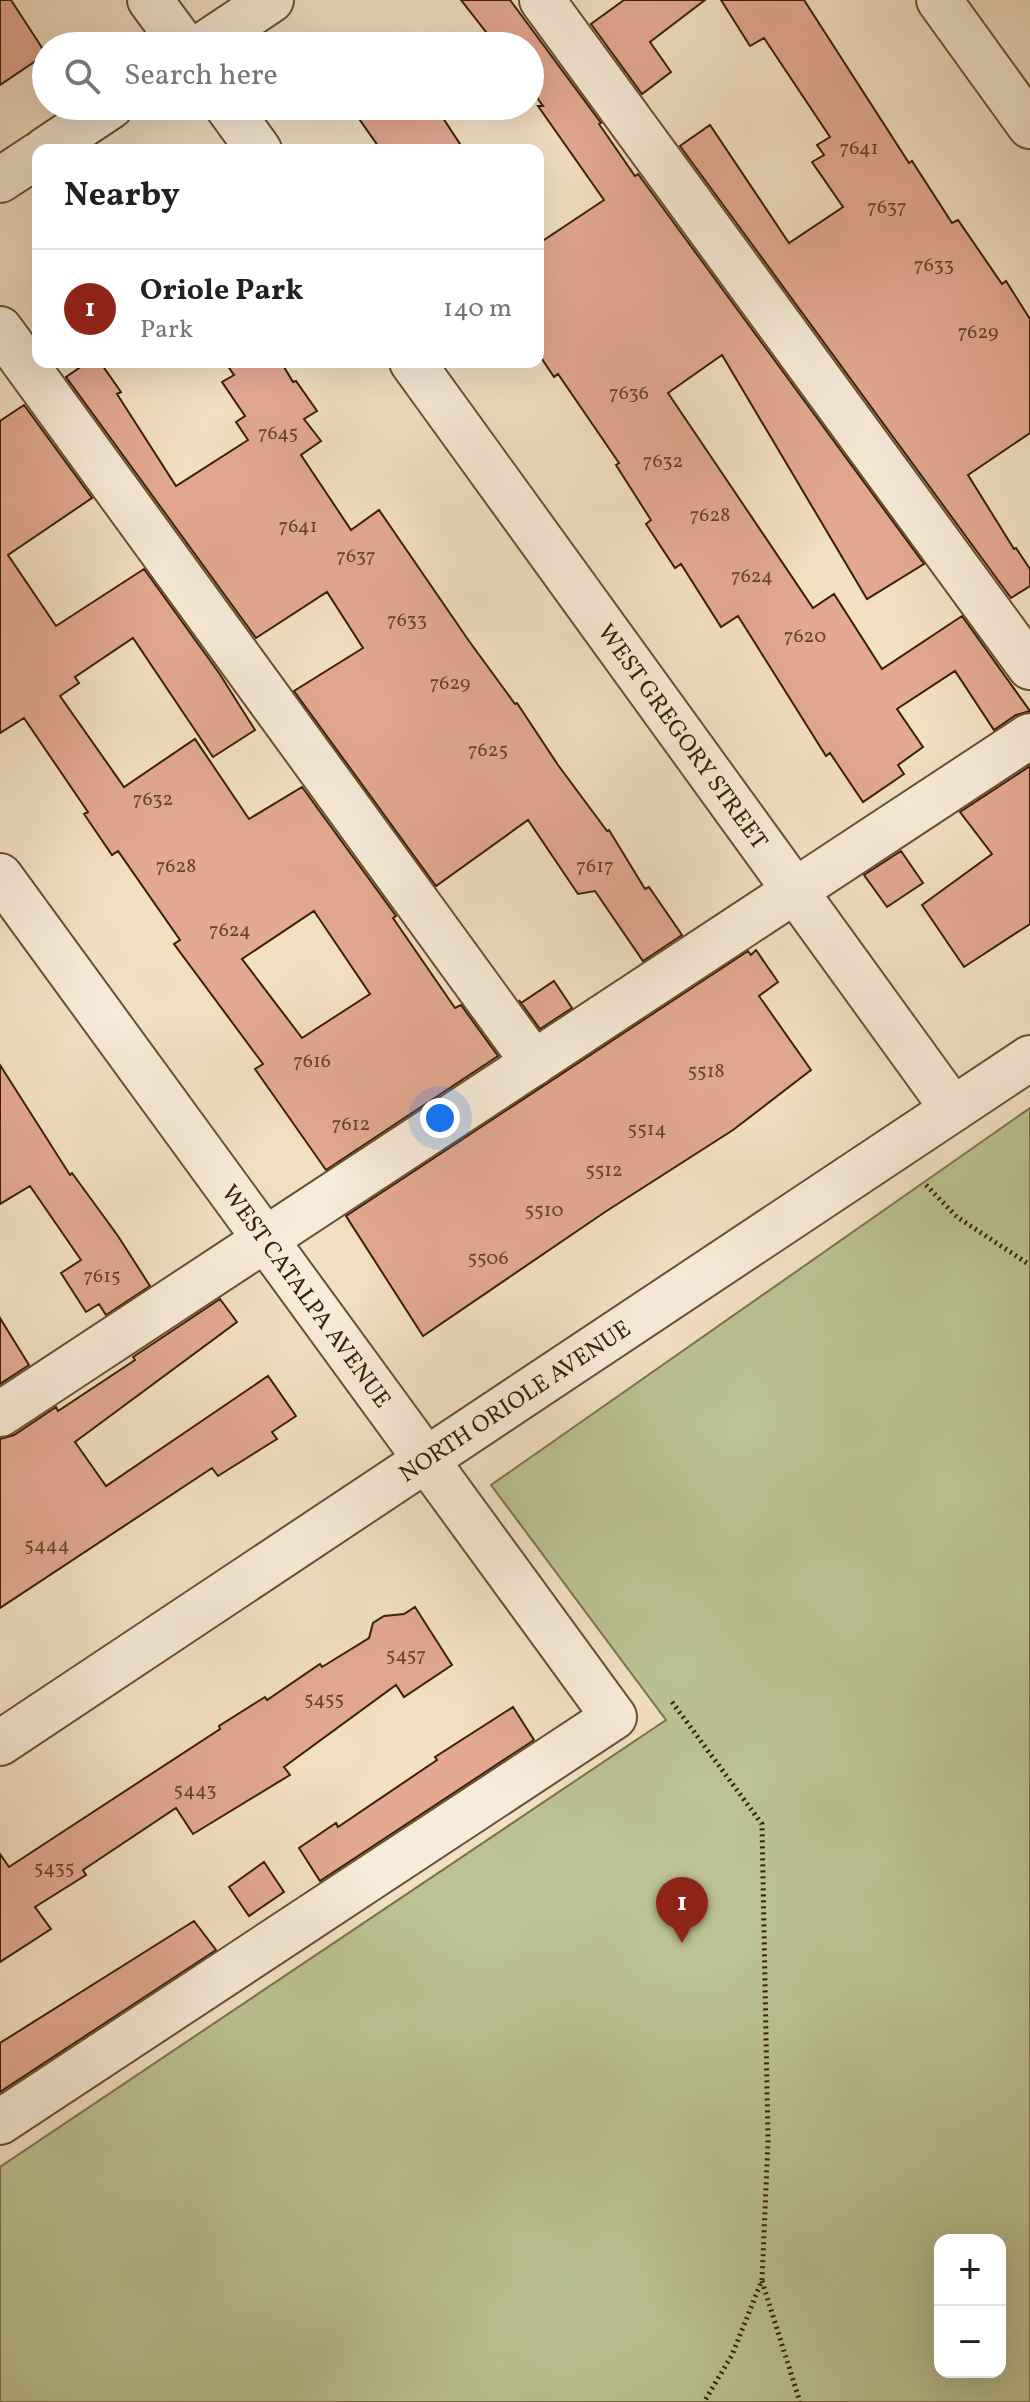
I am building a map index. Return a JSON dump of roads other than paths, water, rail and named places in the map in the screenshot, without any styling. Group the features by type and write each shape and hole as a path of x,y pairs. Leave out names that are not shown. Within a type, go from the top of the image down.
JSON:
{"street":[{"path":"150,0 174,32"},
{"path":"223,32 271,0"},
{"path":"542,0 1030,667"},
{"path":"939,0 1030,126"},
{"path":"54,144 90,120"},
{"path":"237,120 255,144"},
{"path":"0,180 32,159"},
{"path":"0,329 534,1063"},
{"name":"WEST GREGORY STREET","path":"416,368 953,1109"},
{"path":"0,1414 1030,736"},
{"name":"WEST CATALPA AVENUE","path":"0,876 614,1717 0,2122"},
{"name":"NORTH ORIOLE AVENUE","path":"0,1743 1030,1058"}],"place":[{"name":"Oriole Park","path":"682,1943"}]}
